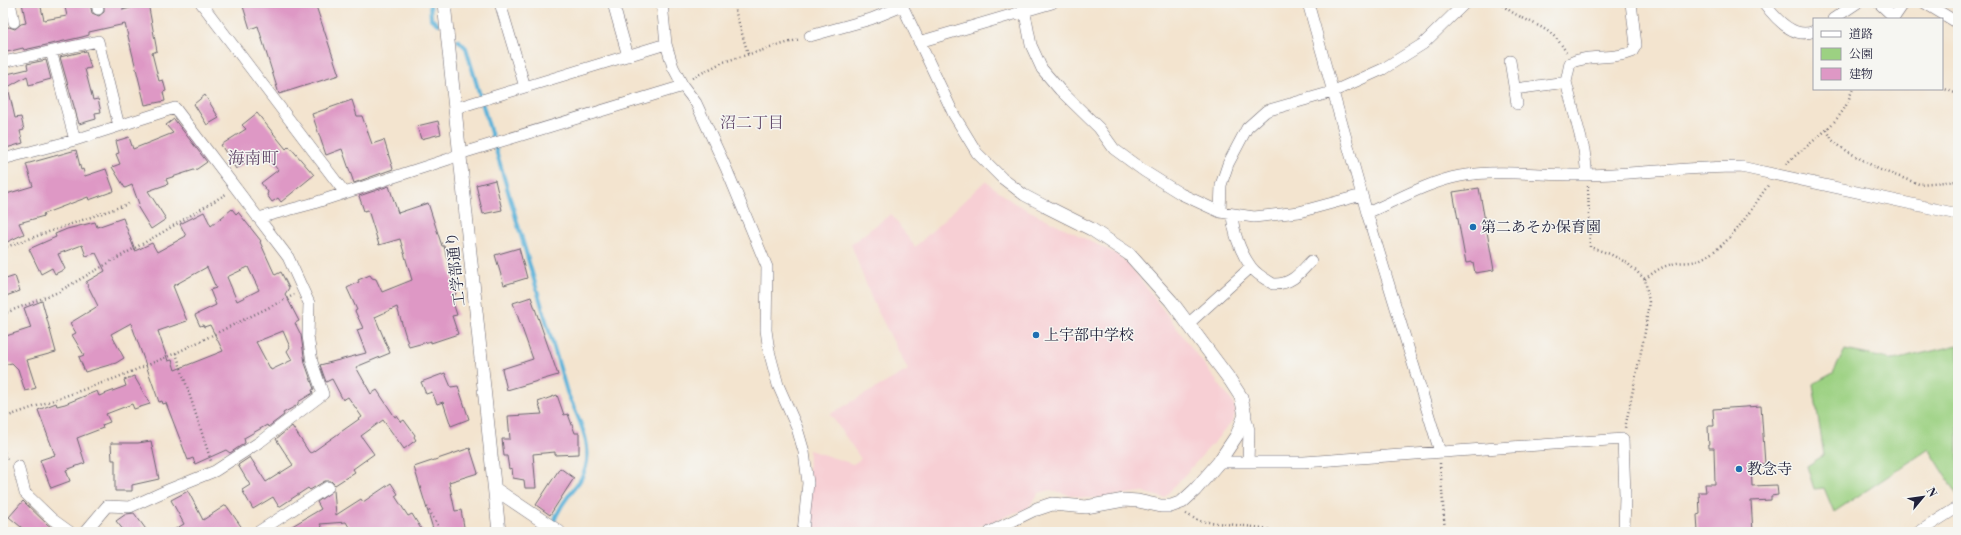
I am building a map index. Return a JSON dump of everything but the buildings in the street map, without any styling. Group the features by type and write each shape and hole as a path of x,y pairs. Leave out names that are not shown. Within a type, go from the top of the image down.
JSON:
{"street":[{"path":"10,3 14,22"},
{"path":"201,3 345,193"},
{"name":"工学部通り","path":"444,3 499,532"},
{"path":"500,3 525,87"},
{"path":"612,3 628,56"},
{"path":"662,3 666,44 673,67 683,86 696,103 723,161 767,267 766,330 769,351 778,385 797,428 804,452 808,483 803,532"},
{"path":"919,42 1024,7 1052,3"},
{"path":"1308,3 1367,213 1440,452"},
{"path":"1220,212 1221,185 1228,164 1247,128 1266,111 1332,92 1383,68 1423,44 1465,3"},
{"path":"1587,176 1583,144 1566,82 1570,63 1580,58 1620,57 1632,52 1636,45 1631,3"},
{"path":"1764,3 1771,13 1792,30 1803,34 1813,31"},
{"path":"1834,18 1857,3"},
{"path":"1879,3 1893,18 1904,3"},
{"path":"1925,3 1957,19"},
{"path":"810,36 871,19 902,5 954,115 977,153 1002,178 1024,195 1091,229 1128,254 1154,281 1188,324 1241,397 1249,430 1248,462"},
{"path":"1024,7 1031,46 1042,69 1060,90 1099,128 1114,149 1144,171 1181,194 1220,212 1254,216 1275,216 1298,212 1362,195"},
{"path":"3,62 98,41 119,126"},
{"path":"456,108 666,44"},
{"path":"51,51 75,140"},
{"path":"1510,61 1517,104"},
{"path":"1515,89 1566,82"},
{"path":"258,218 310,204 449,159 459,154 683,86"},
{"path":"3,159 75,140 175,108 288,257 309,303 308,336 312,362 323,394 261,441 215,471 130,507 107,506 85,532"},
{"path":"1367,213 1432,185 1460,176 1493,173 1587,176 1708,167 1741,167 1958,214"},
{"path":"1232,214 1233,224 1238,240 1251,268 1273,284 1280,285 1296,278 1311,261"},
{"path":"1188,324 1251,268"},
{"path":"990,532 1037,509 1052,504 1086,507 1124,500 1138,501 1161,506 1171,506 1182,502 1195,490 1219,462 1237,435 1245,415"},
{"path":"1219,462 1304,462 1623,439 1625,495 1624,532"},
{"path":"18,466 25,493 52,519 70,532"},
{"path":"258,532 328,487"},
{"path":"495,489 559,532"},
{"path":"1919,532 1958,507"}],"path":[{"path":"733,3 748,54"},
{"path":"1499,3 1516,15 1538,24 1555,35 1566,51 1570,63"},
{"path":"683,86 702,72 723,62 810,36"},
{"path":"1943,88 1958,94"},
{"path":"1644,279 1658,268 1676,263 1694,262 1713,253 1730,239 1776,174 1803,148 1826,130 1844,109 1853,90"},
{"path":"1826,130 1832,140 1842,148 1878,169 1920,184 1958,181"},
{"path":"1587,176 1590,247 1610,254 1627,264 1644,279 1649,302 1645,332 1623,439"},
{"path":"3,314 56,293 235,189"},
{"path":"3,248 128,204"},
{"path":"3,418 116,378 176,353 295,295"},
{"path":"176,353 215,471"},
{"path":"3,444 5,458 18,466"},
{"path":"1440,452 1445,532"},
{"path":"1171,506 1199,521 1263,528 1279,532"},
{"path":"427,507 442,532"}],"shaded area":[{"name":"上宇部中学校","path":"985,181 1014,203 1120,256 1134,271 1233,403 1236,412 1232,422 1164,498 1141,492 1098,498 1083,498 1050,490 1039,493 1028,508 978,527 973,532 807,532 809,450 853,464 861,459 830,414 908,370 872,300 851,244 891,214 915,247"}],"green space":[{"path":"1958,345 1958,495 1929,449 1834,512 1824,488 1814,489 1807,466 1824,455 1813,384 1833,373 1845,350 1894,360"}],"waterway":[{"path":"430,3 431,19 438,24"},
{"path":"458,40 466,48 567,392 585,437 587,448 585,471 560,508 552,526"}],"place":[{"name":"第二あそか保育園","path":"1473,227"},
{"name":"上宇部中学校","path":"1036,335"},
{"name":"教念寺","path":"1739,469"}],"district":[{"name":"沼二丁目","path":"752,123"},
{"name":"海南町","path":"253,159"}]}
